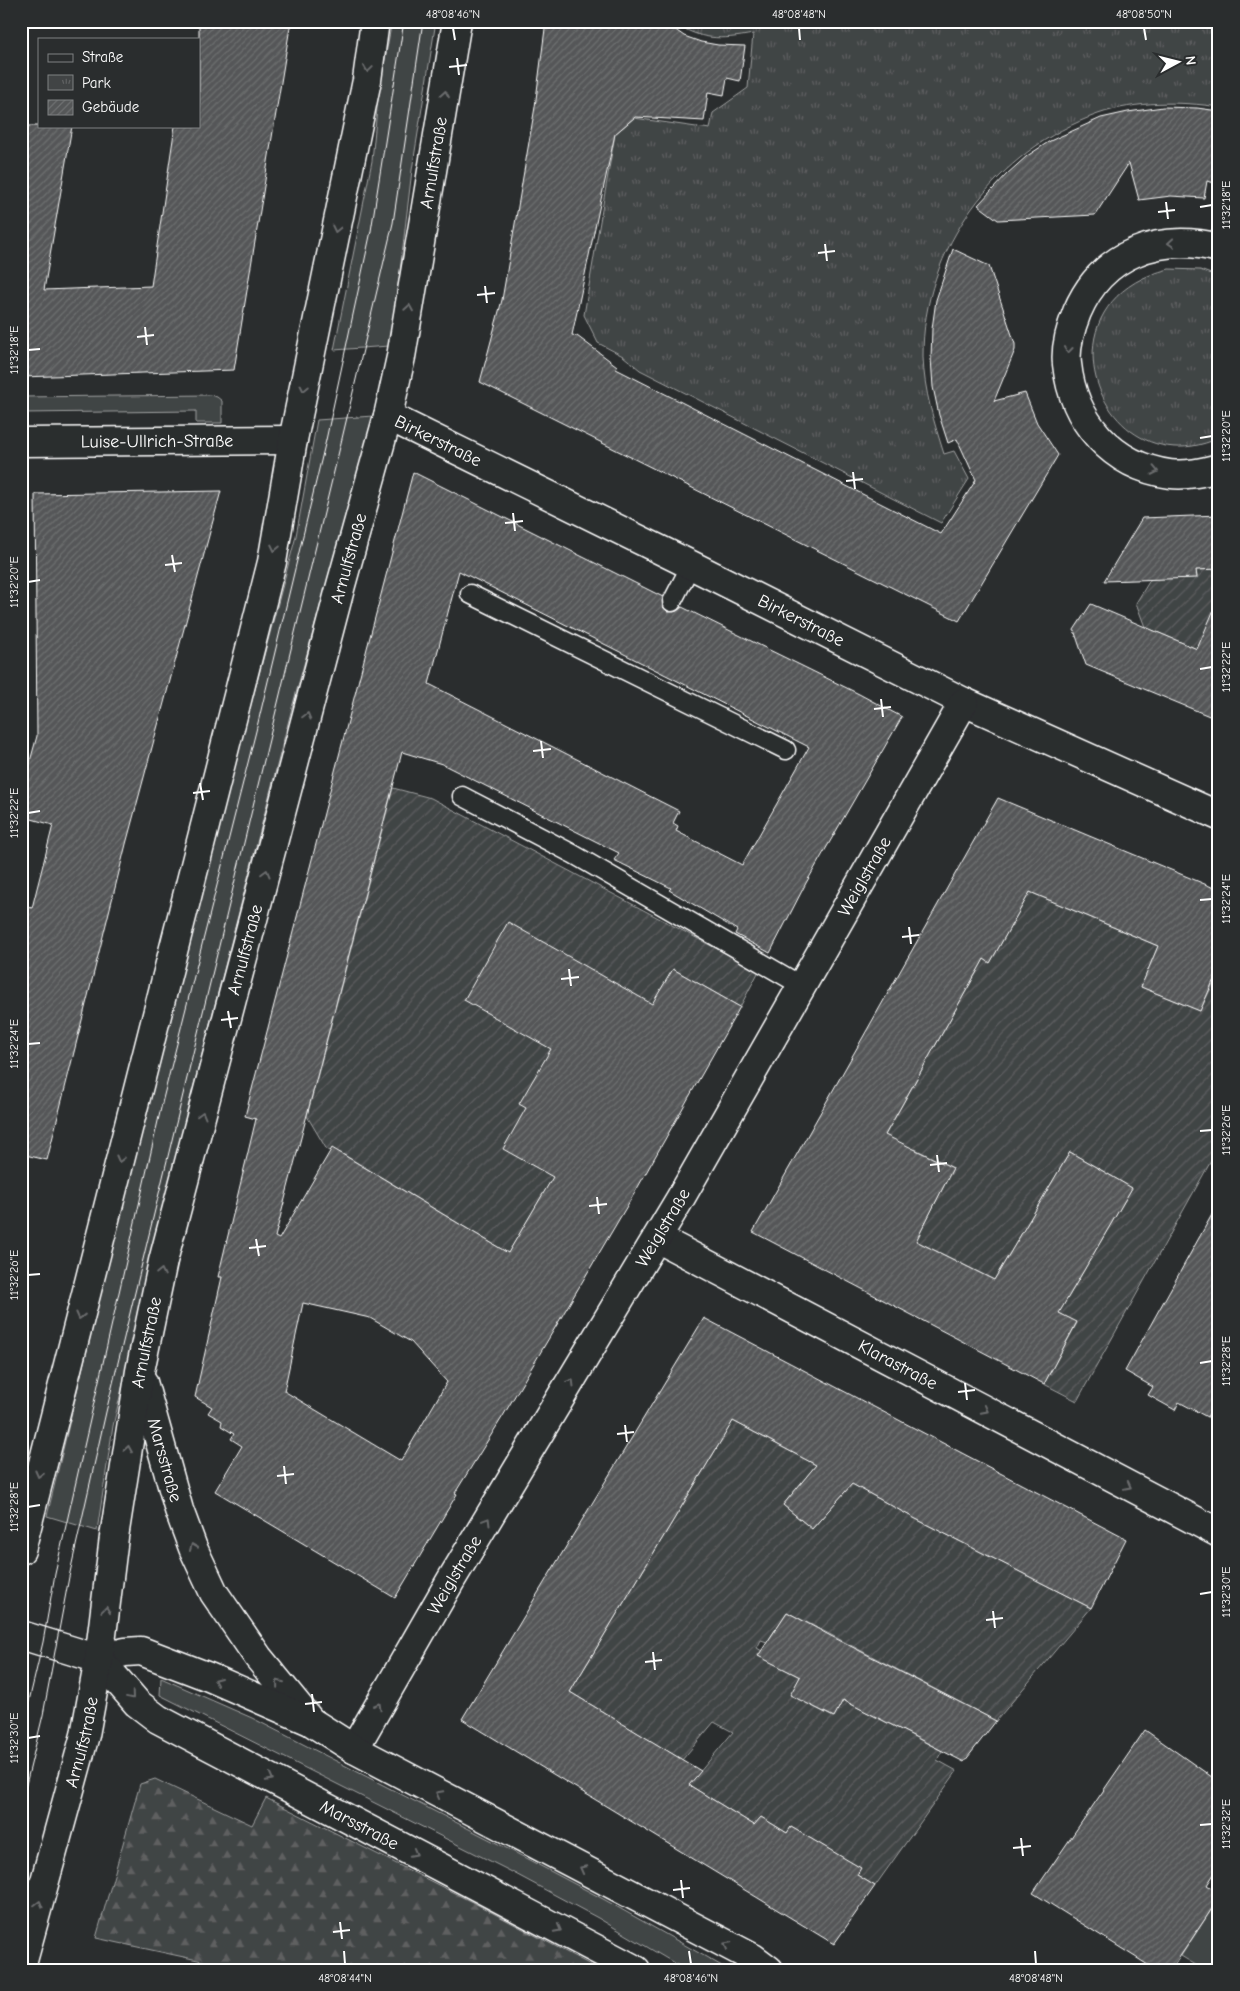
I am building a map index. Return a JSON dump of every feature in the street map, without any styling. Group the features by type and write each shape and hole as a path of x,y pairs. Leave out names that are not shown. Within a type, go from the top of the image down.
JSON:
{"main road":[{"path":"21,1550 272,562 293,440 367,80 376,21"},
{"name":"Arnulfstraße","path":"21,1968 85,1735 99,1658 114,1537 140,1371 163,1261 341,585 388,416 401,356 456,21"},
{"path":"1219,248 1199,243 1170,242 1147,247 1127,255 1102,274 1083,299 1070,328 1066,362 1074,400 1091,429 1116,454 1147,469 1171,474 1195,474 1219,468"},
{"name":"Birkerstraße","path":"388,416 964,702 1219,816"},
{"name":"Luise-Ullrich-Straße","path":"21,442 293,440"},
{"name":"Weiglstraße","path":"354,1749 451,1580 657,1238 964,702"},
{"name":"Klarastraße","path":"657,1238 1219,1533"},
{"name":"Marsstraße","path":"140,1371 179,1510 193,1548 214,1593 258,1657 310,1721"},
{"name":"Marsstraße","path":"21,1635 99,1658 125,1652 141,1651 209,1677 310,1721 354,1749 753,1958 769,1970"},
{"name":"Marsstraße","path":"99,1658 137,1703 158,1719 636,1970"}],"lane":[{"path":"672,602 691,565"},
{"path":"470,594 786,750"},
{"path":"462,796 573,854 802,986"}],"green space":[{"path":"392,21 436,21 412,170 389,346 334,350 372,161 378,98"},
{"path":"672,21 1219,21 1219,107 1174,103 1143,104 1098,114 1061,130 1028,152 998,178 972,208 951,242 936,278 926,317 923,357 925,382 930,406 944,454 954,451 969,479 941,523 640,370 623,356 598,343 584,315 615,134 634,118 710,129 713,113 748,88 753,34 721,38 711,37 682,28"},
{"path":"1169,269 1200,270 1219,277 1219,438 1178,447 1143,438 1116,416 1098,386 1093,351 1102,317 1126,288"},
{"path":"210,395 222,401 222,423 196,423 196,411 21,413 21,397"},
{"path":"373,416 293,704 187,1112 113,1426 97,1531 47,1516 167,1018 296,536 317,420"},
{"path":"1219,569 1219,658 1208,642 1201,640 1197,649 1145,627 1136,603 1155,572 1197,577 1196,570"},
{"path":"393,788 431,798 759,971 740,1007 673,969 508,1253 341,1153 327,1150 307,1116"},
{"path":"1030,892 1158,946 1141,987 1200,1011 1219,971 1219,1153 1216,1152 1077,1401 1044,1384 1077,1323 1052,1309 1066,1301 1132,1188 1070,1152 994,1280 916,1241 953,1168 915,1149 881,1223 846,1205 984,959 990,963"},
{"path":"1219,1395 1219,1424 1207,1417"},
{"path":"733,1421 816,1465 783,1505 812,1529 852,1484 914,1518 1091,1608 996,1721 787,1612 767,1642 761,1640 757,1648 762,1651 759,1656 800,1677 791,1695 833,1717 843,1700 942,1751 937,1760 957,1771 875,1886 857,1875 860,1868 791,1827 787,1833 761,1817 754,1825 689,1785 733,1732 714,1722 682,1760 570,1692"},
{"path":"161,1678 252,1718 514,1852 605,1900 729,1970 686,1970 598,1918 510,1871 160,1695"},
{"path":"155,1779 252,1825 266,1798 478,1905 600,1970 244,1970 96,1938 140,1784"},
{"path":"1219,1898 1219,1970 1204,1970 1181,1956"}],"building":[{"path":"199,21 291,21 234,370 21,377 21,126 72,128 44,290 151,286 175,128 200,128"},
{"path":"546,21 663,21 684,36 701,42 745,46 740,81 727,78 724,95 708,92 704,121 635,117 615,134 572,335 577,336 617,366 616,369 941,534 976,480 957,439 948,443 939,415 933,387 931,358 936,300 953,249 989,266 1015,344 1015,350 994,401 1025,393 1037,423 1058,455 959,621 480,382 502,300 535,107"},
{"path":"1163,107 1219,111 1219,184 1207,181 1204,198 1171,196 1139,200 1129,163 1095,215 998,220 978,205 1027,156 1050,141 1101,118"},
{"path":"413,472 663,597 663,607 668,612 677,611 682,607 902,717 806,883 770,953 735,934 737,930 669,890 671,888 614,860 619,853 442,764 402,752 275,1237 279,1239 332,1148 508,1253 553,1177 503,1149 526,1108 519,1104 551,1049 464,1000 508,922 652,1004 673,969 740,1007 634,1194 503,1416 455,1493 457,1494 395,1598 215,1491 242,1446 231,1439 234,1434 221,1426 222,1421 208,1413 212,1407 195,1397 222,1277 218,1277 256,1119 245,1116","holes":["459,571 809,747 742,865 676,831 678,826 673,823 679,811 429,684","303,1303 370,1318 411,1342 447,1382 401,1461 284,1391"]},
{"path":"221,491 126,844 47,1160 21,1154 21,905 32,908 53,825 21,816 21,794 37,736 35,494"},
{"path":"1219,515 1219,569 1196,570 1197,578 1104,581 1142,518"},
{"path":"1219,598 1219,720 1086,665 1074,630 1091,604 1197,649"},
{"path":"998,798 1219,890 1219,968 1200,1011 1141,987 1158,946 1030,892 990,963 984,959 885,1135 953,1168 916,1241 994,1280 1070,1152 1132,1188 1059,1313 1077,1322 1044,1384 753,1232"},
{"path":"1219,1202 1219,1395 1207,1417 1179,1402 1175,1410 1148,1395 1153,1387 1125,1371"},
{"path":"704,1318 1126,1539 1091,1608 912,1517 852,1484 812,1529 783,1505 816,1465 733,1421 570,1692 701,1771 689,1785 754,1825 761,1817 787,1833 791,1827 861,1868 857,1875 875,1886 834,1944 462,1719"},
{"path":"787,1612 996,1721 964,1762 843,1700 834,1717 790,1695 800,1677 758,1656"},
{"path":"1145,1730 1219,1782 1219,1866 1207,1885 1219,1893 1219,1898 1171,1970 1156,1970 1033,1893"}],"tram line":[{"path":"21,1735 43,1642 55,1574 163,1099 256,731 326,440 371,231 404,21"},
{"path":"21,1805 43,1715 69,1577 106,1412 393,223 423,21"}]}
